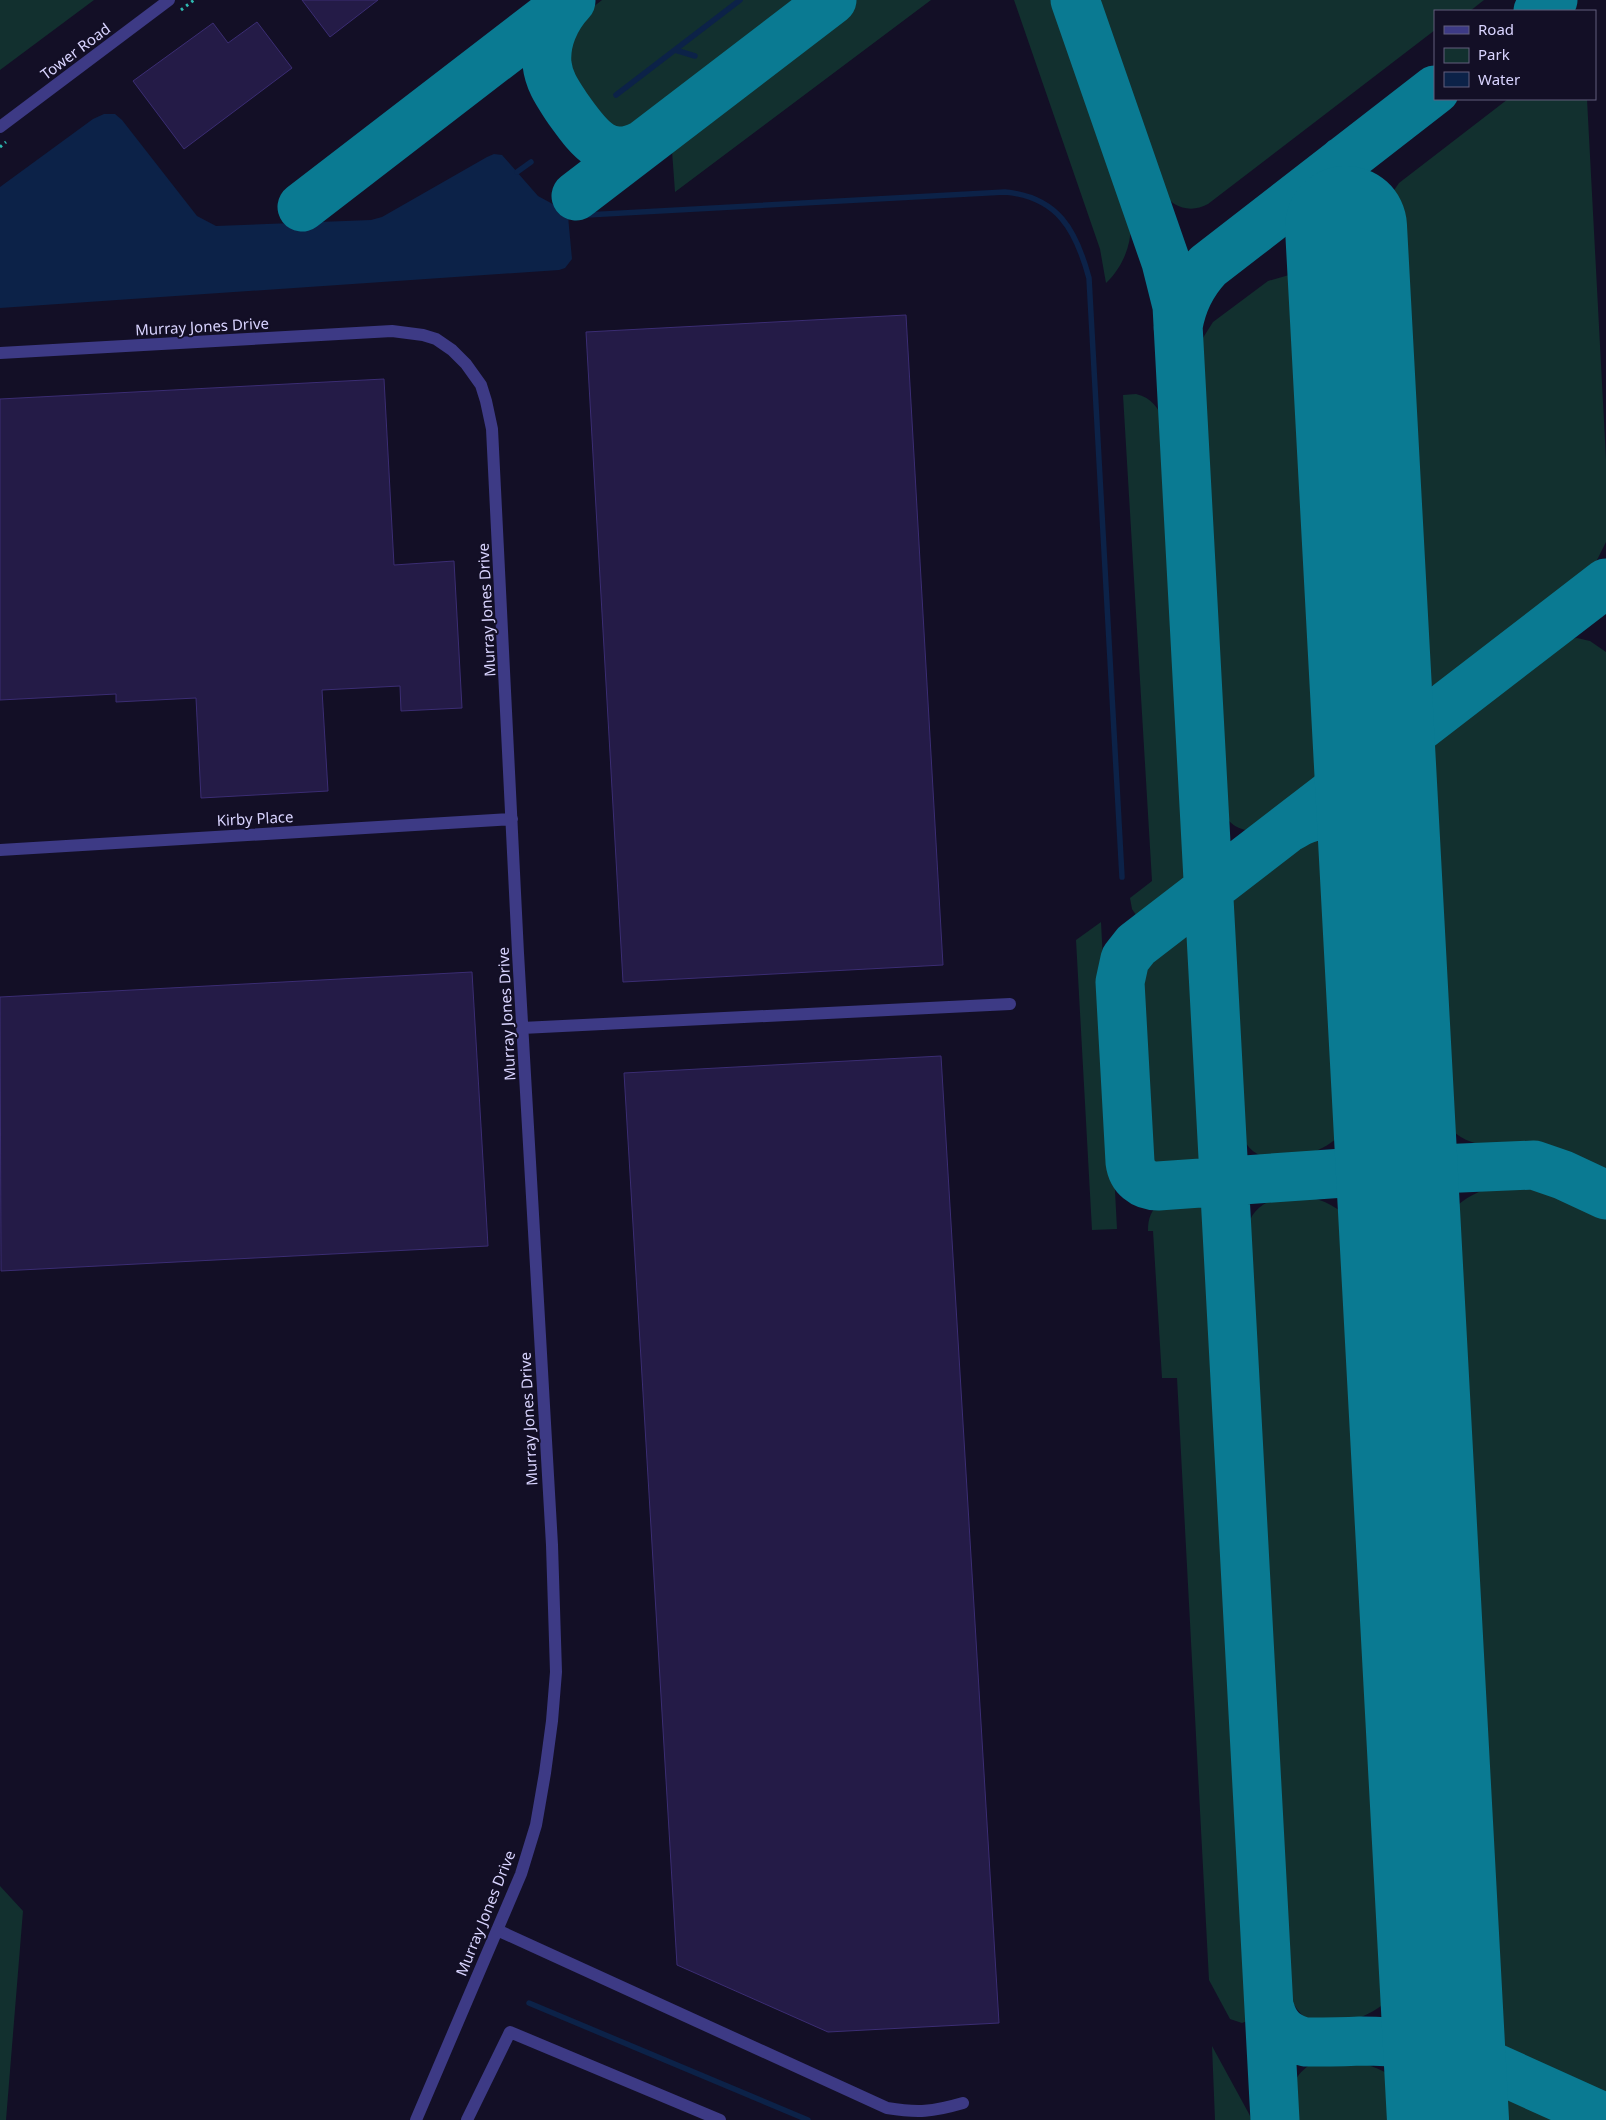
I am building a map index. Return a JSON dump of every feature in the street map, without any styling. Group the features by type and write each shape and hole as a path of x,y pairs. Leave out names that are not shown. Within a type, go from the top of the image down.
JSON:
{"street":[{"name":"Tower Road","path":"0,127 169,0"},
{"name":"Murray Jones Drive","path":"0,353 392,332 423,334 436,339 452,350 466,364 481,385 486,401 492,429 522,1028 552,1545 556,1672 552,1721 536,1824 521,1874 416,2120"},
{"name":"Kirby Place","path":"0,850 512,819"},
{"path":"522,1028 1010,1004"},
{"path":"497,1930 887,2108 916,2112 940,2110 962,2103"},
{"path":"467,2120 510,2032 720,2120"}],"green space":[{"path":"0,0 94,0 0,70"},
{"path":"602,0 813,0 647,127 613,133 606,132 592,123 567,89 560,71 562,47 568,36 583,16"},
{"path":"851,0 931,0 675,192 671,137"},
{"path":"1014,0 1055,0 1130,215 1129,243 1123,261 1106,283 1100,249"},
{"path":"1095,0 1484,0 1471,10 1434,10 1434,31 1208,204 1195,208 1182,207 1170,201 1161,191"},
{"path":"1507,100 1587,100 1606,459 1606,542 1592,570 1584,581 1450,681 1434,686 1420,683 1414,679 1405,667 1402,659 1379,229 1386,202 1399,183"},
{"path":"1289,275 1307,285 1318,302 1340,741 1328,770 1307,793 1256,831 1249,831 1233,825 1226,817 1222,805 1199,358 1201,341 1213,322 1268,281"},
{"path":"1136,394 1154,404 1164,423 1189,883 1166,906 1159,911 1144,916 1136,915 1132,909 1130,898 1152,881 1123,395"},
{"path":"1577,638 1590,641 1606,652 1606,1171 1591,1168 1549,1149 1485,1146 1460,1137 1442,1121 1435,1110 1425,1085 1410,787 1413,773 1422,755 1437,739 1563,640"},
{"path":"1314,841 1330,844 1341,853 1347,863 1361,1084 1353,1118 1347,1128 1337,1138 1308,1154 1291,1159 1275,1159 1261,1156 1249,1147 1241,1133 1230,907 1240,893 1272,865 1299,845"},
{"path":"1101,922 1117,1229 1092,1230 1076,940"},
{"path":"1188,925 1192,926 1204,1163 1186,1170 1168,1172 1160,1171 1154,1167 1148,1160 1144,1150 1134,985 1136,973 1142,963"},
{"path":"1516,1184 1551,1190 1606,1215 1606,2096 1506,2050 1487,2031 1475,2008 1435,1252 1445,1222 1452,1211 1462,1202 1485,1190"},
{"path":"1297,1195 1325,1202 1346,1216 1361,1236 1370,1263 1408,1955 1399,1985 1382,2006 1364,2016 1332,2025 1314,2023 1304,2017 1293,2004 1286,1988 1246,1232 1253,1215 1264,1204 1279,1198"},
{"path":"1195,1198 1206,1201 1250,2020 1242,2023 1230,2019 1209,1980 1177,1378 1162,1378 1153,1231 1148,1231 1151,1215 1161,1202"},
{"path":"0,1886 23,1911 6,2120 0,2120"},
{"path":"1212,2046 1248,2112 1252,2120 1215,2120"},
{"path":"1319,2059 1353,2062 1381,2070 1392,2077 1402,2088 1410,2102 1416,2120 1294,2120 1294,2084 1309,2065"},
{"path":"1510,2097 1527,2102 1567,2120 1482,2120 1492,2104 1500,2099"}],"water":[{"path":"104,114 115,114 122,120 197,216 216,226 371,220 382,217 487,157 494,154 502,155 538,196 560,208 568,216 572,259 565,268 559,270 0,308 0,187 93,119"}],"building":[{"path":"302,0 378,0 330,37"},
{"path":"257,22 292,68 184,149 133,81 213,23 228,43"},
{"path":"906,315 943,965 623,982 586,332"},
{"path":"384,379 394,565 454,561 462,708 401,711 400,686 322,690 328,791 201,798 196,698 116,702 116,694 0,700 0,399"},
{"path":"472,972 488,1246 1,1271 0,997"},
{"path":"941,1056 999,2023 828,2032 677,1965 624,1073"}],"waterway":[{"path":"616,95 740,0"},
{"path":"675,50 695,56"},
{"path":"517,172 531,162"},
{"path":"568,216 1005,192 1023,195 1039,201 1062,219 1078,245 1089,278 1122,877"},
{"path":"529,2003 808,2120"}],"taxiway":[{"path":"302,207 571,0"},
{"path":"576,196 832,0"},
{"path":"1075,0 1166,262 1177,306 1275,2120"},
{"path":"1539,10 1553,0"},
{"path":"571,1 560,15 549,38 547,64 555,88 582,128 598,144 607,149 618,151 629,150 642,145"},
{"path":"1178,327 1188,294 1208,266 1434,91"},
{"path":"1343,161 1346,227"},
{"path":"1606,583 1136,945 1125,959 1120,982 1130,1162 1133,1172 1143,1182 1158,1186 1344,1173 1534,1165 1563,1175 1606,1195"},
{"path":"1292,826 1305,819 1319,816 1332,817 1345,821 1357,828 1366,837 1378,863 1385,948"},
{"path":"1344,1173 1363,1167 1377,1156 1390,1131 1392,1121 1389,1034"},
{"path":"1344,1173 1362,1177 1378,1186 1384,1192 1393,1208 1396,1217 1404,1306"},
{"path":"1391,2041 1419,2030 1433,2010 1438,1985 1436,1902"},
{"path":"1270,2009 1275,2022 1283,2031 1293,2038 1306,2042 1385,2042 1397,2043 1419,2050 1428,2057 1441,2078 1445,2093 1447,2120"},
{"path":"1444,2045 1606,2118"}],"runway":[{"path":"1346,227 1448,2120"}]}
